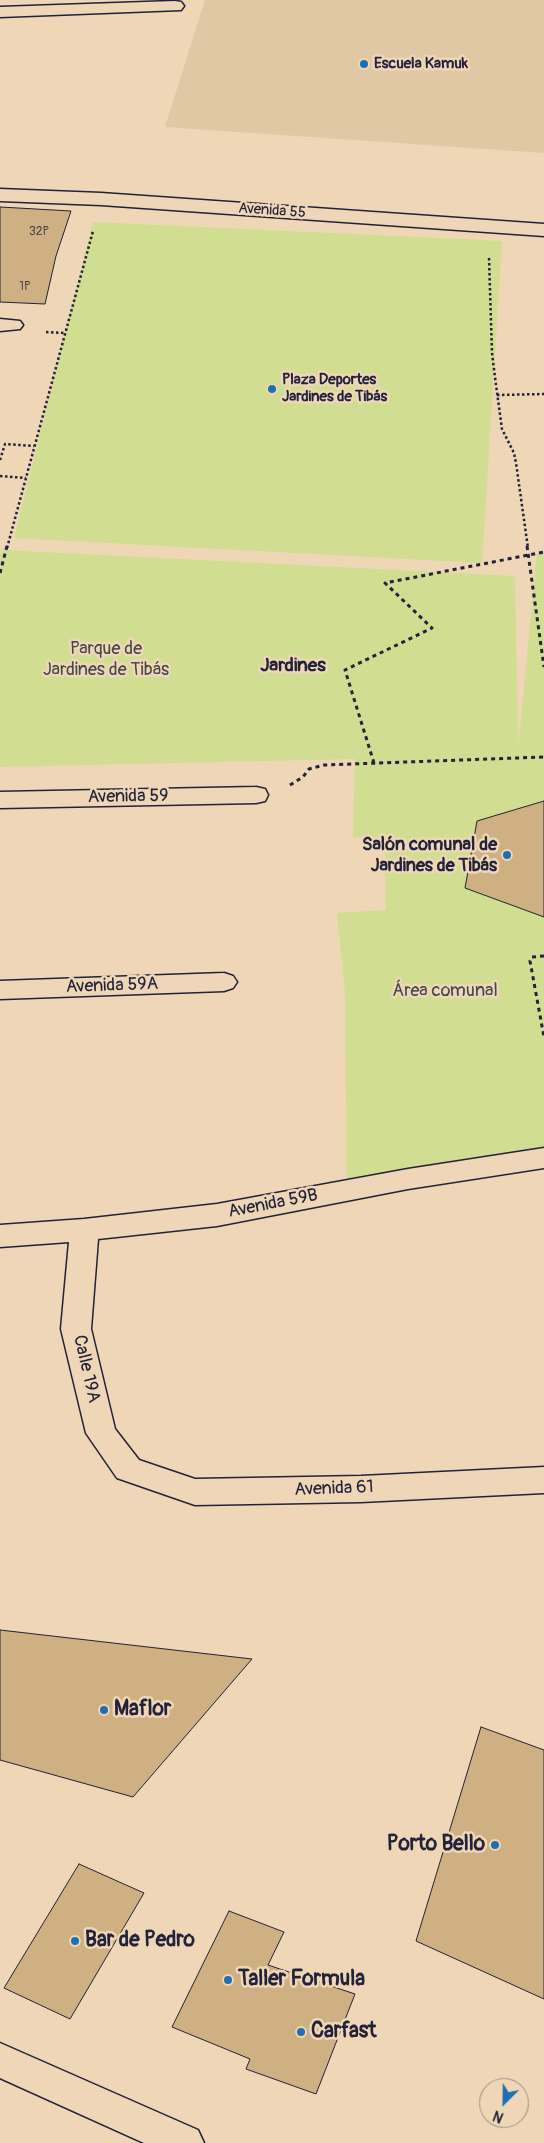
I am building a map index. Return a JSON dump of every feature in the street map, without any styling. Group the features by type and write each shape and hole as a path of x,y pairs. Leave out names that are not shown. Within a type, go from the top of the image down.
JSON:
{"street":[{"path":"0,12 175,6"},
{"name":"Avenida 55","path":"0,195 101,199 544,230"},
{"name":"Avenida 59","path":"0,800 256,795"},
{"name":"Avenida 59A","path":"0,990 224,982"},
{"name":"Avenida 59B","path":"0,1236 84,1230 217,1215 417,1177 544,1158"},
{"name":"Calle 19A","path":"84,1230 76,1329 101,1433 128,1468"},
{"name":"Avenida 61","path":"128,1468 195,1492 361,1489 544,1480"},
{"path":"0,2060 185,2143"}],"path":[{"path":"0,573 101,199"},
{"path":"489,227 492,353 497,395 502,429 514,453 516,463 544,668"},
{"path":"497,395 544,394"},
{"path":"0,460 5,444 34,446"},
{"path":"0,476 26,478"},
{"path":"374,763 345,670 432,628 385,583 544,552"},
{"path":"256,795 298,782 309,769 315,766 544,757"},
{"path":"544,956 532,957 530,960 544,1037"}],"shaded area":[{"name":"Escuela Kamuk","path":"205,0 544,0 544,153 165,127"}],"green space":[{"name":"Plaza Deportes Jardines de Tibás","path":"93,222 502,241 482,563 14,538"},
{"path":"3,550 515,576 518,749 537,554 544,554 544,1162 347,1190 345,993 337,913 386,910 385,840 353,837 355,759 0,767 0,554"}],"building":[{"path":"0,207 71,211 56,256 45,304 0,302"},
{"name":"Salón comunal de Jardines de Tibás","path":"544,801 544,917 465,888 477,821"},
{"name":"Maflor","path":"0,1630 252,1659 133,1797 0,1760"},
{"name":"Porto Bello","path":"481,1727 544,1750 544,1999 416,1941"},
{"name":"Bar de Pedro","path":"79,1864 144,1893 70,2019 4,1988"},
{"path":"229,1911 284,1932 268,1965 355,1994 316,2094 246,2069 250,2059 172,2027"}],"place":[{"name":"Escuela Kamuk","path":"364,64"},
{"name":"Plaza Deportes Jardines de Tibás","path":"272,389"},
{"name":"Salón comunal de Jardines de Tibás","path":"507,855"},
{"name":"Maflor","path":"104,1710"},
{"name":"Porto Bello","path":"495,1845"},
{"name":"Bar de Pedro","path":"75,1941"},
{"name":"Taller Formula","path":"228,1980"},
{"name":"Carfast","path":"301,2032"}],"district":[{"name":"Jardines","path":"293,666"}],"park label":[{"name":"Parque de Jardines de Tibás","path":"106,660"},
{"name":"Área comunal","path":"445,991"}]}
